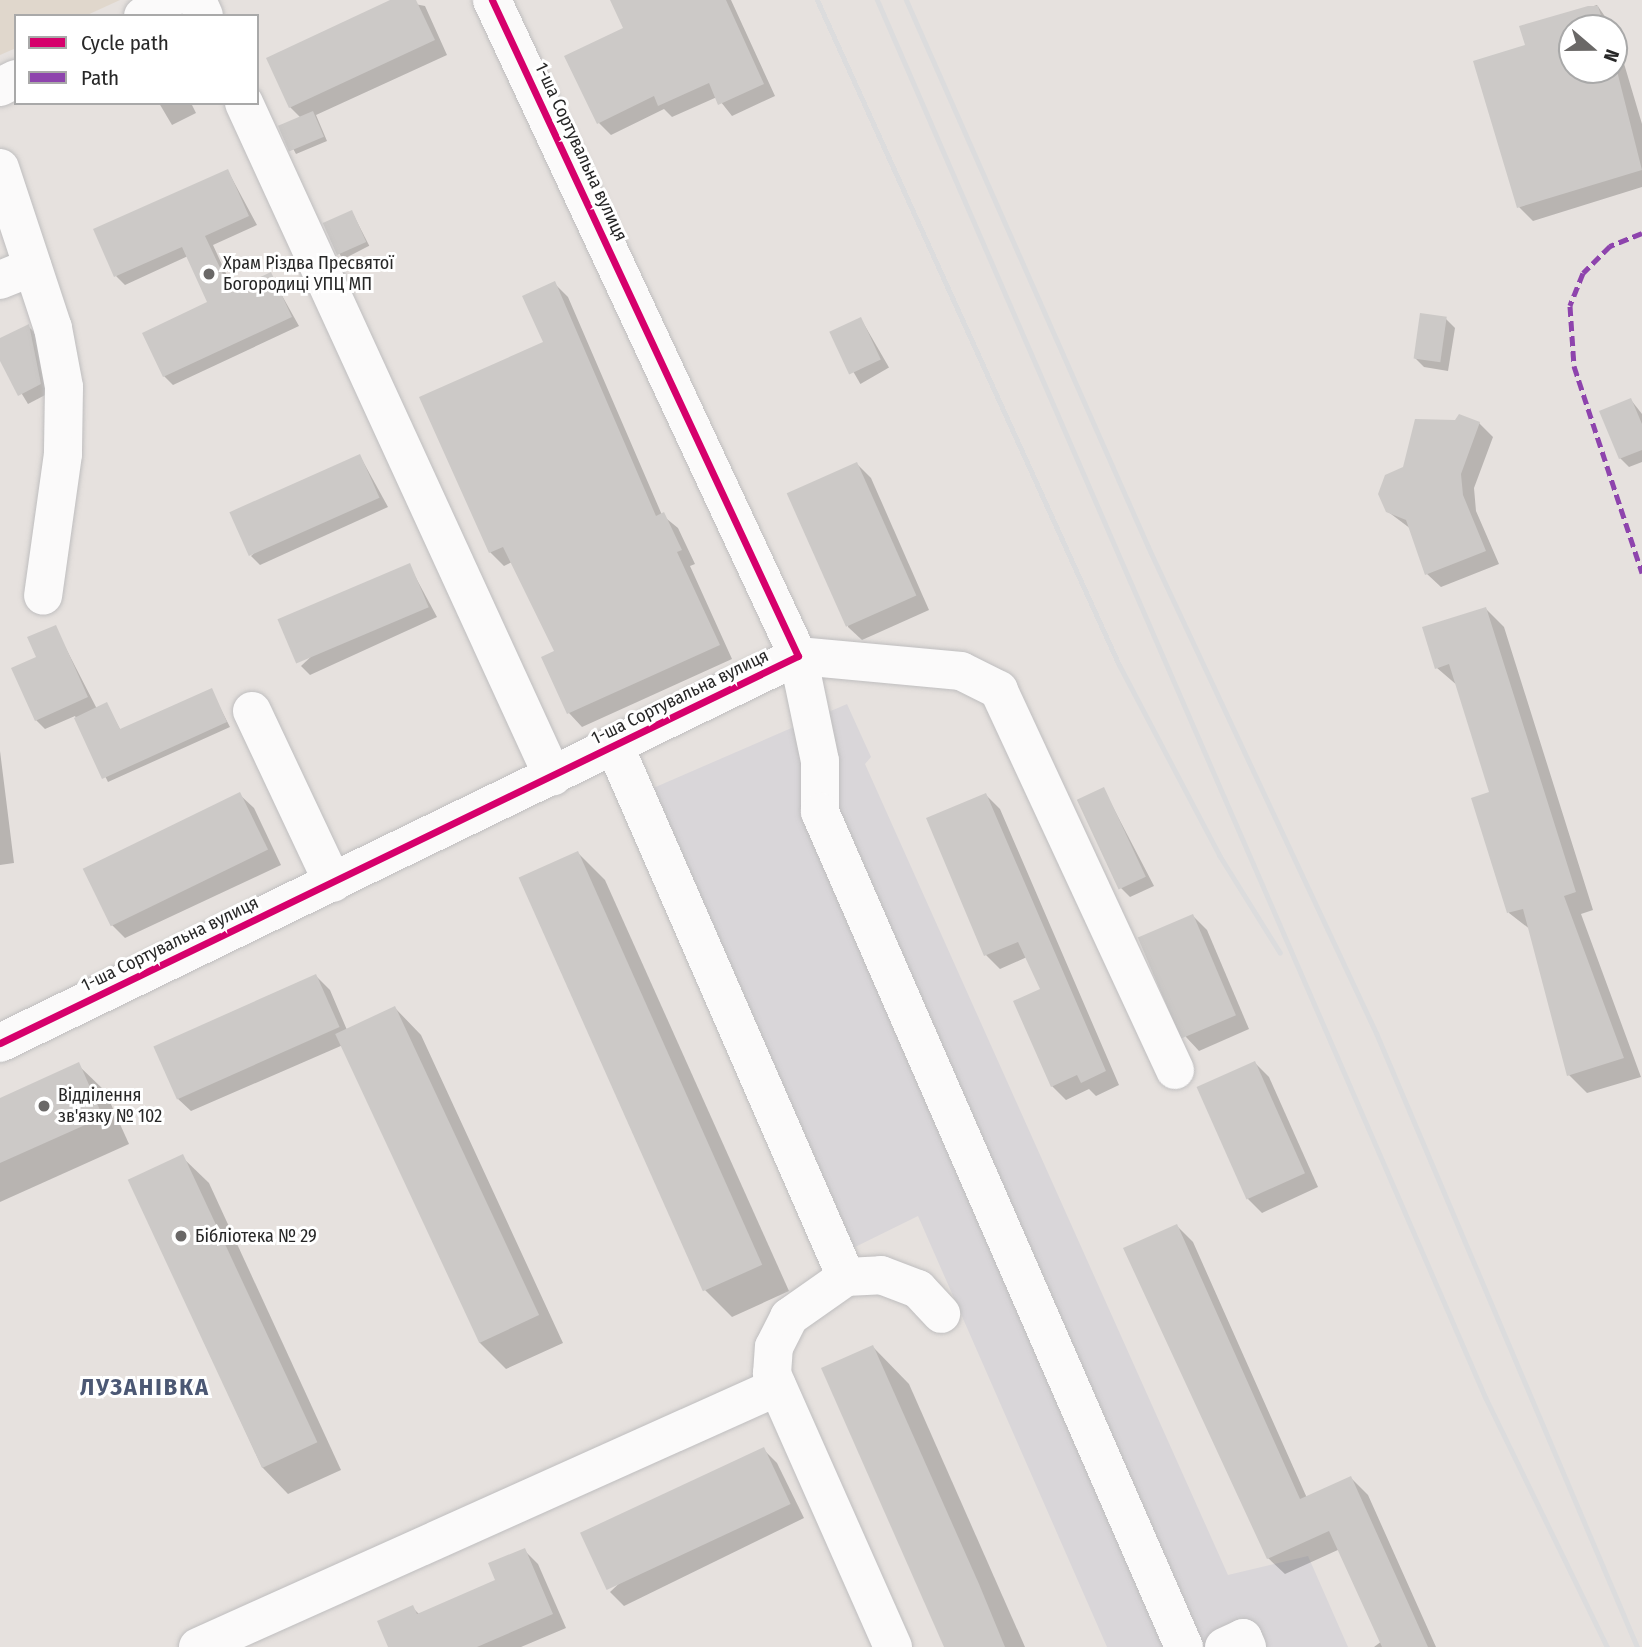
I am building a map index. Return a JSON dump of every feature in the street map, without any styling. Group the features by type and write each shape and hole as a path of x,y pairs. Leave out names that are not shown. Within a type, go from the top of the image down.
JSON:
{"street":[{"path":"146,14 169,0"},
{"name":"1-ша Сортувальна вулиця","path":"0,1043 798,656 492,0"},
{"path":"245,105 553,777"},
{"path":"0,168 17,273 64,387 63,454 43,596"},
{"path":"1175,1070 999,690 961,671 798,656 820,761 820,812 1184,1647"},
{"path":"252,711 333,883"},
{"path":"615,747 846,1277"},
{"path":"893,1647 777,1387 774,1347 789,1317 846,1277 894,1280 918,1289 941,1314"},
{"path":"198,1647 777,1387"},
{"path":"1224,1647 1243,1638 1247,1647"}],"shaded area":[{"path":"0,0 120,0 89,14 14,14 14,49 0,55"},
{"path":"847,704 871,757 865,764 1228,1575 1308,1556 1348,1647 1107,1647 918,1216 851,1249 651,789"}],"building":[{"path":"390,0 416,0 435,40 289,108 266,58"},
{"path":"610,0 726,0 764,84 718,105 709,83 658,106 654,96 597,124 564,56 623,28"},
{"path":"1598,6 1601,14 1560,14"},
{"path":"1558,15 1558,84 1620,84 1642,170 1517,208 1473,61 1525,45 1519,26"},
{"path":"313,111 324,137 289,152 278,126"},
{"name":"Храм Різдва Пресвятої Богородиці УПЦ МП","path":"228,169 249,216 205,236 231,291 271,272 292,317 163,377 142,333 207,302 182,247 114,277 93,229"},
{"path":"352,210 366,242 337,255 323,223"},
{"path":"555,281 656,516 664,512 682,550 677,552 720,645 567,714 541,657 554,651 503,547 489,553 419,397 543,342 522,296"},
{"path":"1420,313 1447,317 1440,362 1414,359"},
{"path":"861,317 881,360 849,374 829,332"},
{"path":"29,324 41,384 18,396 0,361 0,338"},
{"path":"1631,398 1642,424 1642,450 1619,459 1599,411"},
{"path":"1459,414 1480,422 1461,474 1463,495 1486,551 1425,575 1406,520 1386,512 1378,494 1385,475 1403,467 1415,419 1455,420"},
{"path":"360,454 380,498 249,556 229,512"},
{"path":"857,462 916,595 846,627 787,493"},
{"path":"410,563 429,607 296,663 277,619"},
{"path":"1486,607 1576,892 1564,896 1624,1058 1567,1076 1523,909 1507,913 1471,798 1489,792 1449,664 1435,669 1422,627"},
{"path":"56,625 88,697 35,721 11,668 36,657 27,637"},
{"path":"212,688 227,722 102,779 74,718 107,702 120,729"},
{"path":"1104,787 1146,877 1119,889 1077,800"},
{"path":"240,792 268,850 111,926 83,869"},
{"path":"986,793 1106,1071 1081,1083 1077,1075 1051,1087 1013,1001 1040,989 1018,942 984,956 926,818"},
{"path":"578,851 762,1265 703,1291 519,877"},
{"path":"1193,914 1236,1015 1181,1039 1138,937"},
{"path":"316,974 340,1027 177,1099 153,1046"},
{"path":"395,1006 539,1315 479,1343 335,1034"},
{"path":"1255,1061 1305,1173 1247,1199 1197,1087"},
{"path":"79,1062 103,1117 0,1163 0,1098"},
{"path":"183,1154 317,1442 262,1468 128,1180"},
{"path":"1177,1224 1300,1499 1351,1476 1428,1647 1382,1647 1329,1531 1267,1559 1123,1248"},
{"path":"873,1345 1005,1647 944,1647 821,1368"},
{"path":"764,1447 791,1504 607,1590 580,1533"},
{"path":"525,1548 553,1614 477,1647 388,1647 377,1621 413,1605 417,1614 495,1580 488,1563"}],"railway":[{"path":"817,0 1119,665 1219,855 1280,953"},
{"path":"877,0 1485,1397 1607,1647"},
{"path":"906,0 1148,547 1376,1033 1637,1647"}],"marked path":[{"path":"1642,233 1610,246 1583,273 1570,306 1574,366 1642,573"}],"cycle path":[{"path":"0,1043 798,656 492,0"}],"place":[{"name":"Храм Різдва Пресвятої Богородиці УПЦ МП","path":"209,274"},
{"name":"Відділення зв'язку № 102","path":"44,1106"},
{"name":"Бібліотека № 29","path":"181,1236"}],"district":[{"name":"ЛУЗАНІВКА","path":"145,1388"}]}
